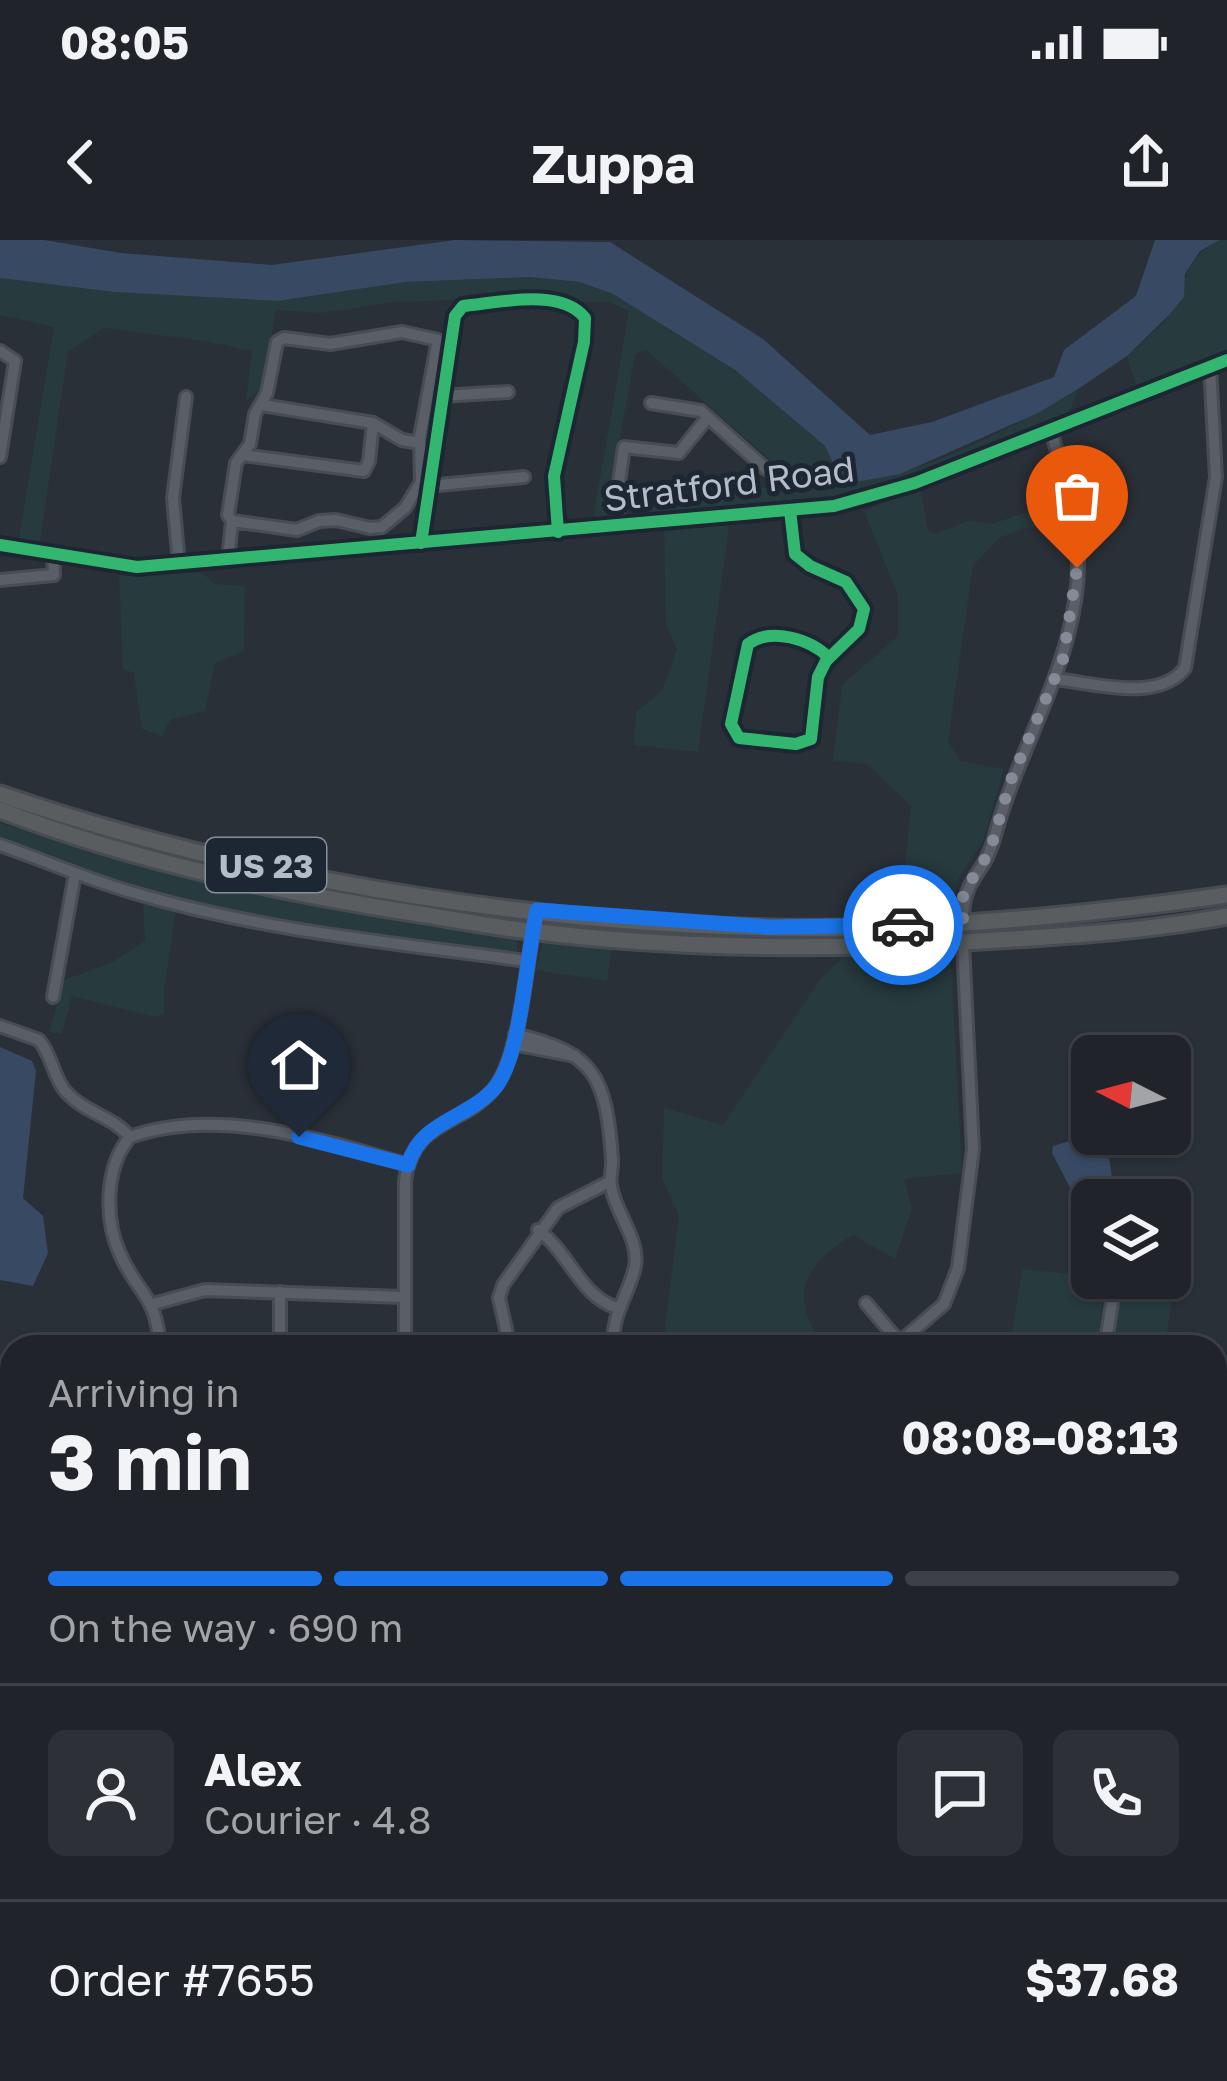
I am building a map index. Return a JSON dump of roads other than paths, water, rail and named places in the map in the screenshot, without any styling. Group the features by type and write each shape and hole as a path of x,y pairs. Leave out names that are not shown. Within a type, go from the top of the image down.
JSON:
{"highway":[{"name":"US 23","path":"0,794 213,854 351,882 631,919 795,927 963,923 1227,895"},
{"name":"US 23","path":"0,810 104,847 212,875 532,932 769,948 867,947 1139,928 1227,916"},
{"path":"963,942 977,932 1061,923 1070,915"},
{"path":"867,947 879,939 950,933 963,923"}],"street":[{"path":"232,521 297,530 326,520 382,527 401,512 421,482 420,443 457,310 536,300 575,307 585,318 584,342 554,476 558,532"},
{"path":"228,560 235,472 250,445 277,342 284,338 330,344 392,333 430,336 439,345 421,543"},
{"path":"0,351 15,361 0,458"},
{"name":"Stratford Road","path":"0,545 137,567 179,565 854,502 900,489 1227,360"},
{"path":"1055,679 1154,687 1172,682 1185,668 1216,477 1210,366"},
{"path":"436,395 508,392"},
{"path":"179,565 173,497 186,398"},
{"path":"651,404 701,411 766,469"},
{"path":"262,405 373,423 402,440 420,443"},
{"path":"619,526 624,447 679,453 708,417"},
{"path":"243,455 364,472 373,423"},
{"path":"963,923 963,893 990,851 1010,782 1066,647 1078,552 1051,430"},
{"path":"428,486 524,477"},
{"path":"790,511 795,554 846,582 862,602 859,629 818,677 811,739 796,744 739,738 731,724 748,644 763,636 811,642 830,658"},
{"path":"381,547 382,527"},
{"path":"0,580 54,575 53,555"},
{"path":"0,845 140,895 292,929 526,961"},
{"path":"52,998 75,874"},
{"path":"405,1335 408,1165 429,1132 493,1090 505,1072 537,910"},
{"path":"630,939 631,919"},
{"path":"911,1335 944,1304 958,1268 973,1149 963,942"},
{"path":"0,1026 39,1040 68,1094 94,1113 114,1120 130,1137"},
{"path":"514,1039 559,1045 592,1072 603,1097 613,1163 609,1182 635,1255 615,1335"},
{"path":"158,1335 153,1304 120,1256 111,1227 112,1168 130,1137 173,1125 203,1123 328,1143 408,1165"},
{"path":"508,1335 500,1294 538,1230 565,1203 609,1182"},
{"path":"538,1230 555,1242 598,1302 618,1309"},
{"path":"153,1304 196,1290 403,1297"},
{"path":"280,1292 280,1335"},
{"path":"1107,1335 1113,1299"},
{"path":"866,1303 894,1335"}],"water":[{"path":"0,240 44,240 121,253 272,265 455,240 610,242 763,339 870,435 932,422 1054,377 1064,350 1136,296 1155,240 1220,240 1200,251 1185,274 1184,297 1169,315 1127,356 1078,389 1038,413 900,474 856,482 839,476 825,446 735,370 613,294 580,282 530,277 406,282 277,301 114,292 0,278"},
{"path":"0,1047 32,1061 36,1071 23,1198 43,1216 48,1253 33,1286 0,1280"},
{"path":"1071,1140 1071,1155 1108,1155 1112,1179 1071,1179 1071,1190 1053,1146"}]}
